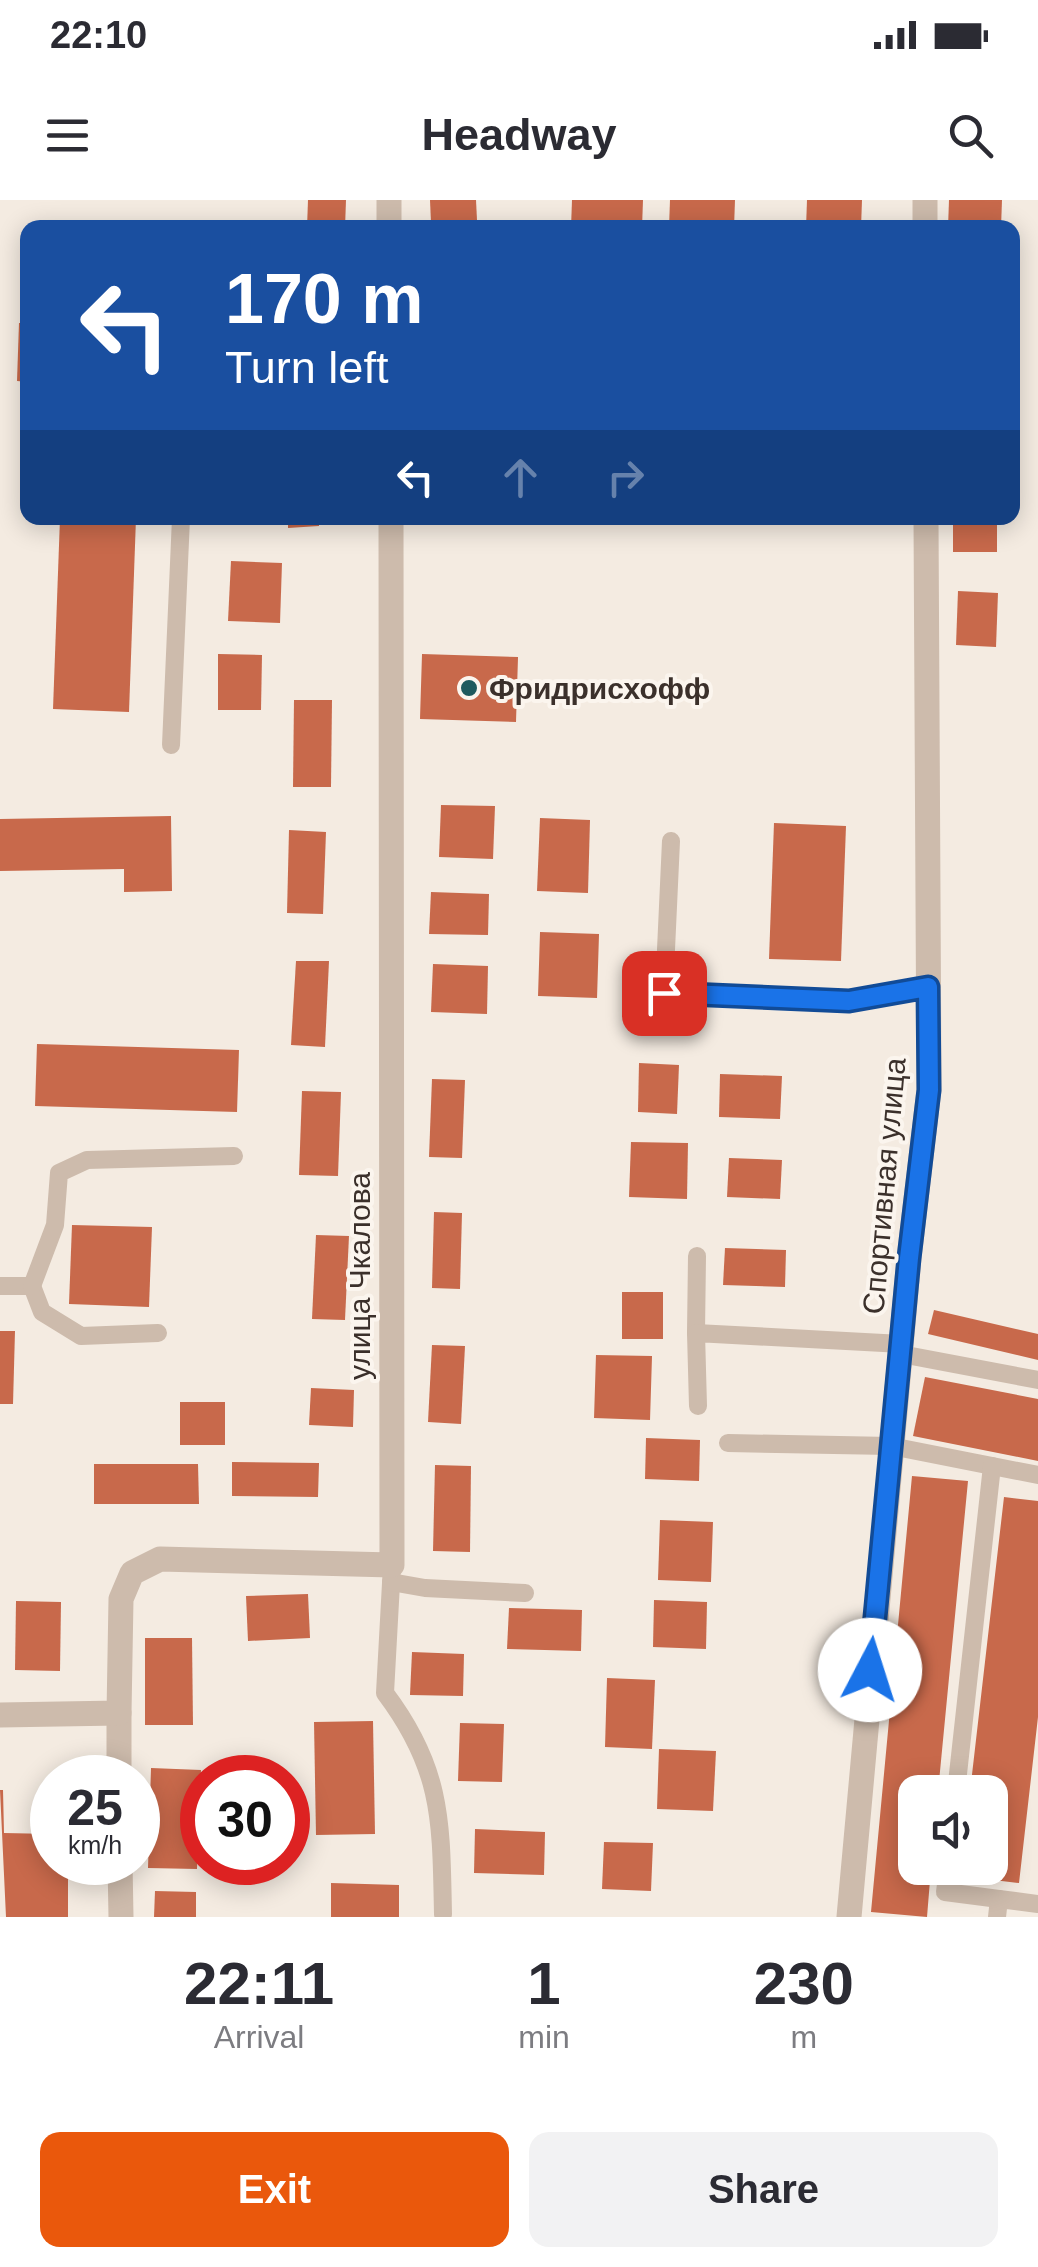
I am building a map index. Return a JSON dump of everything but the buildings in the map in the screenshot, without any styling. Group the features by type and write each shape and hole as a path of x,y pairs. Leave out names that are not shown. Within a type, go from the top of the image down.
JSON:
{"street":[{"name":"улица Чкалова","path":"391,525 392,1573"},
{"name":"Спортивная улица","path":"849,1917 891,1446 929,1090 926,525"},
{"path":"119,1755 121,1599 132,1572 160,1559 392,1573"},
{"path":"0,1715 119,1713"},
{"path":"120,1885 121,1917"}],"lane":[{"path":"171,745 181,525"},
{"path":"671,841 664,993 849,1001 928,987"},
{"path":"158,1334 81,1336 42,1312 32,1286 54,1226 59,1173 86,1160 234,1156"},
{"path":"697,1256 698,1406"},
{"path":"0,1286 32,1286"},
{"path":"696,1333 901,1349 1038,1380"},
{"path":"728,1444 891,1446 1038,1475"},
{"path":"958,1775 992,1466"},
{"path":"442,1914 442,1824 434,1783 405,1719 385,1693 392,1573 425,1588 524,1593"},
{"path":"947,1885 946,1892 998,1908 1038,1904"}],"place":[{"name":"Фридрисхофф","path":"469,688"}],"route":[{"path":"664,993 849,1001 928,987 929,1090 870,1670"}]}
